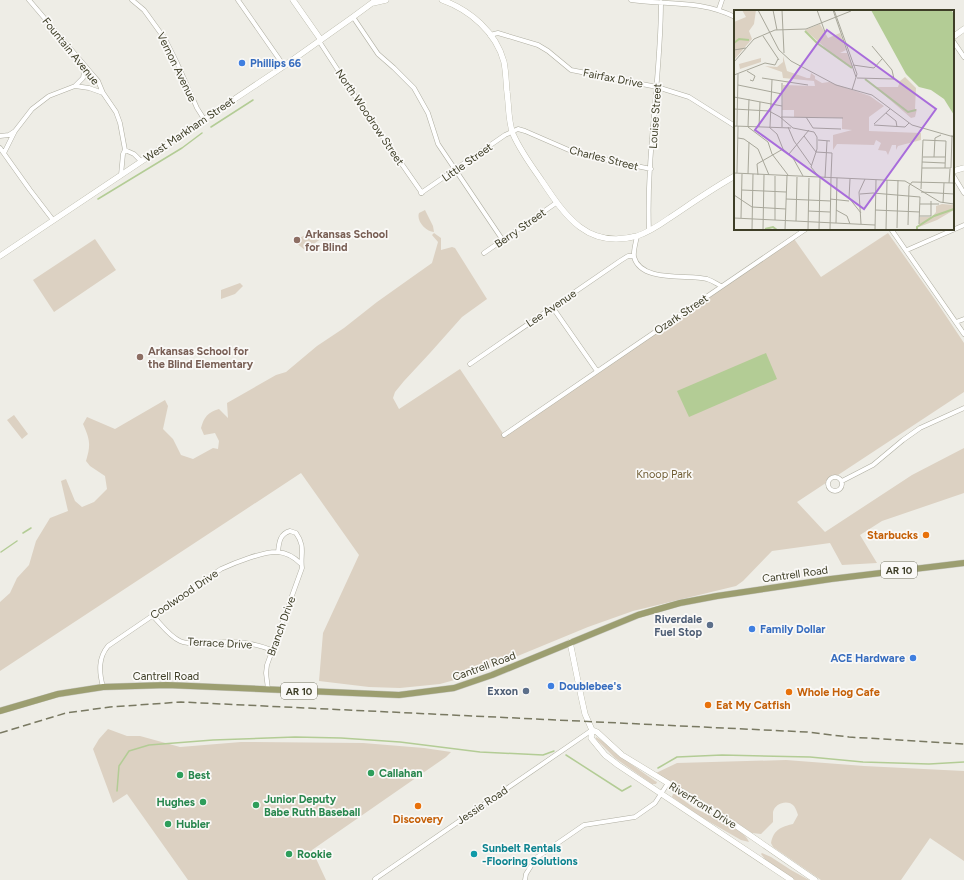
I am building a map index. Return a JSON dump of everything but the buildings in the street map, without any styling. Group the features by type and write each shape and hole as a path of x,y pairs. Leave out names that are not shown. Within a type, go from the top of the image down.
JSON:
{"main road":[{"name":"Cantrell Road","path":"0,711 58,694 103,687 167,685 399,695 454,688 492,675 570,642 658,608 717,596 831,579 964,563"}],"street":[{"name":"Fountain Avenue","path":"29,0 98,81 103,93 116,112 120,123 125,150 123,154 121,175"},
{"path":"238,0 284,66"},
{"path":"293,0 320,41"},
{"path":"373,2 386,0"},
{"path":"442,0 456,5 471,15 480,22 490,35 498,48 504,63 513,132 524,153 556,203 572,222 590,233 614,238 637,236 649,231 734,177"},
{"path":"630,0 687,3 719,9 734,16"},
{"path":"719,9 722,0"},
{"name":"Vernon Avenue","path":"134,1 148,14 165,39 197,108 204,119"},
{"name":"West Markham Street","path":"0,256 284,66 373,2"},
{"name":"Louise Street","path":"649,231 648,206 657,87 661,2"},
{"path":"353,17 378,54 414,88 428,113 438,144 502,239"},
{"path":"954,36 964,29"},
{"name":"Fairfax Drive","path":"490,35 498,33 538,45 572,70 657,87 689,96 734,125"},
{"name":"North Woodrow Street","path":"320,41 362,107 422,193"},
{"path":"954,42 964,57"},
{"path":"76,86 83,78 85,66"},
{"path":"4,153 15,131 32,109 42,100 76,86 89,88 103,93"},
{"name":"Charles Street","path":"513,132 518,129 525,131 578,154 651,169"},
{"path":"0,136 9,135 15,131"},
{"name":"Little Street","path":"422,193 513,132"},
{"path":"0,148 53,220"},
{"path":"125,150 134,154 141,161"},
{"path":"954,171 964,168"},
{"path":"954,177 964,193"},
{"name":"Berry Street","path":"484,253 502,239 556,203"},
{"path":"954,229 964,225"},
{"name":"Ozark Street","path":"504,435 805,230"},
{"path":"892,230 964,334"},
{"path":"907,250 953,230"},
{"path":"637,236 634,256 639,265 650,273 707,279 721,286"},
{"name":"Lee Avenue","path":"470,364 620,261 628,256 634,256"},
{"path":"553,308 597,371"},
{"path":"956,322 964,319"},
{"path":"842,481 873,465 920,428 964,408"},
{"name":"Branch Drive","path":"268,689 266,669 302,566 300,563 303,546 299,537 294,532 286,532 282,535 278,552"},
{"path":"278,552 292,556 300,563"},
{"name":"Coolwood Drive","path":"103,687 99,666 106,648 112,643 221,569 235,563 278,552"},
{"name":"Terrace Drive","path":"153,616 168,633 183,642 242,642 255,644 272,650"},
{"name":"Riverfront Drive","path":"570,642 585,714 592,730 591,738 605,755 791,880"},
{"name":"Riverfront Drive","path":"592,730 622,755 722,816 815,880"},
{"name":"Jessie Road","path":"376,880 375,879 592,730"},
{"path":"525,880 526,874 536,858 584,825 635,817 655,803 668,783"}],"green space":[{"path":"425,210 433,226 434,232 431,232 420,223 418,216 419,213"},
{"path":"316,230 325,236 305,250 296,243 295,240"},
{"name":"Knoop Park","path":"434,233 441,238 441,250 452,247 455,248 487,299 462,317 404,381 395,392 393,398 399,409 460,369 504,435 792,236 821,277 888,233 964,343 964,392 797,502 825,532 912,475 964,448 964,493 882,521 860,535 877,563 842,565 830,543 772,551 743,581 736,586 633,611 588,627 469,676 440,684 400,688 369,687 319,681 323,633 359,555 301,473 0,671 0,602 10,593 17,578 29,565 36,541 50,518 68,511 61,481 66,479 75,501 82,507 94,502 107,489 105,476 90,466 86,461 89,450 89,442 83,424 87,417 115,429 165,400 168,406 163,429 173,439 181,455 193,459 213,448 218,449 219,441 215,433 204,435 201,428 207,416 219,409 228,418 227,403 276,375 286,372 317,346 344,328 377,302 432,263 438,242 432,235"},
{"path":"95,239 116,270 54,312 33,280"},
{"path":"240,283 243,286 235,294 221,299 221,290"},
{"path":"14,415 28,434 22,439 7,420"},
{"name":"Junior Deputy Babe Ruth Baseball","path":"108,729 127,736 140,736 180,747 241,742 363,743 424,748 451,752 446,757 312,850 326,880 188,880 127,794 113,803 93,749"},
{"path":"596,737 604,742 614,752 657,782 656,784 652,784 615,758 596,739"},
{"path":"786,760 964,771 964,861 930,838 901,880 821,880 773,847 771,843 776,832 779,829 793,824 798,815 795,807 791,804 785,802 776,806 773,812 773,822 761,834 752,833 712,806 656,773 677,763"},
{"path":"673,794 693,807 740,831 749,842 741,840 701,817 672,797"},
{"path":"762,853 809,880 795,880 765,859 761,854"}],"shaded area":[{"path":"766,353 777,379 689,417 677,391"}],"waterway":[{"path":"211,127 253,100"},
{"path":"98,199 182,148 202,133"},
{"path":"23,533 31,528"},
{"path":"1,552 17,541"},
{"path":"117,791 119,766 129,751 149,745 213,740 295,737 400,742 480,752 543,755 554,751"},
{"path":"566,755 622,791 631,786"},
{"path":"658,768 677,757 722,755 810,757 863,762 929,764 964,762"}],"railway":[{"path":"0,733 66,713 110,707 181,702 807,732 849,737 964,744"}],"place":[{"name":"Phillips 66","path":"242,63"},
{"name":"Arkansas School for Blind","path":"297,240"},
{"name":"Arkansas School for the Blind Elementary","path":"140,357"},
{"name":"Starbucks","path":"926,535"},
{"name":"Riverdale Fuel Stop","path":"710,625"},
{"name":"Family Dollar","path":"752,629"},
{"name":"ACE Hardware","path":"913,658"},
{"name":"Doublebee's","path":"551,686"},
{"name":"Exxon","path":"526,691"},
{"name":"Whole Hog Cafe","path":"789,692"},
{"name":"Eat My Catfish","path":"708,705"},
{"name":"Callahan","path":"371,773"},
{"name":"Best","path":"180,775"},
{"name":"Hughes","path":"203,802"},
{"name":"Junior Deputy Babe Ruth Baseball","path":"256,805"},
{"name":"Discovery","path":"418,806"},
{"name":"Hubler","path":"168,824"},
{"name":"Rookie","path":"289,854"},
{"name":"Sunbelt Rentals -Flooring Solutions","path":"474,854"}]}
